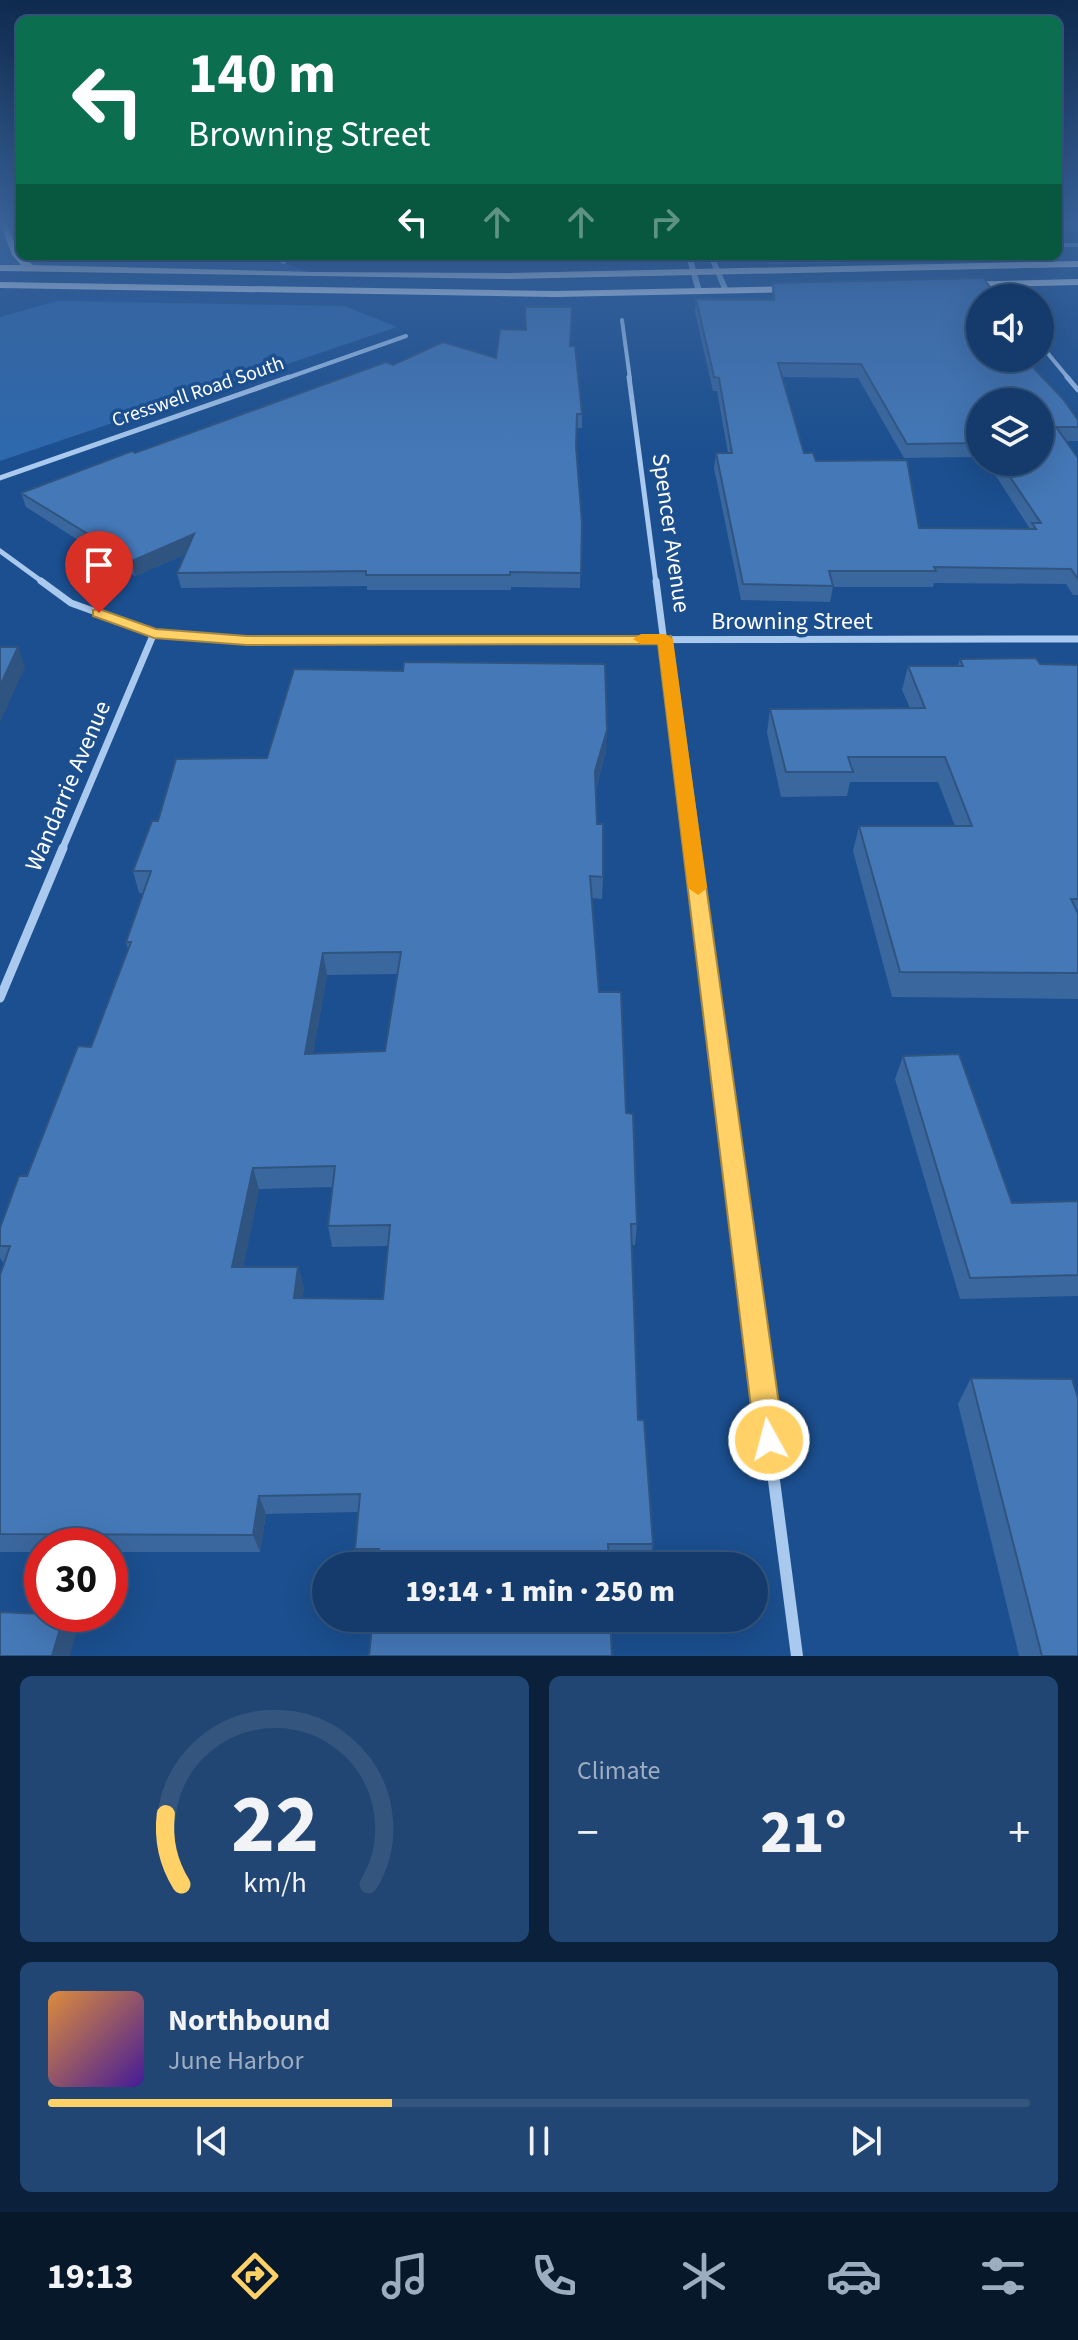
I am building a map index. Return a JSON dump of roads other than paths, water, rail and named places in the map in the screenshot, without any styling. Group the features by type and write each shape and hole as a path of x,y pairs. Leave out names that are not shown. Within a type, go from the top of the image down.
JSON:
{"street":[{"name":"Spencer Avenue","path":"622,320 797,1656"},
{"name":"Cresswell Road South","path":"0,478 406,336"},
{"path":"1054,361 1078,390"},
{"name":"Browning Street","path":"0,551 71,603 154,633 247,640 1078,639"},
{"name":"Wandarrie Avenue","path":"0,998 154,633"}]}
